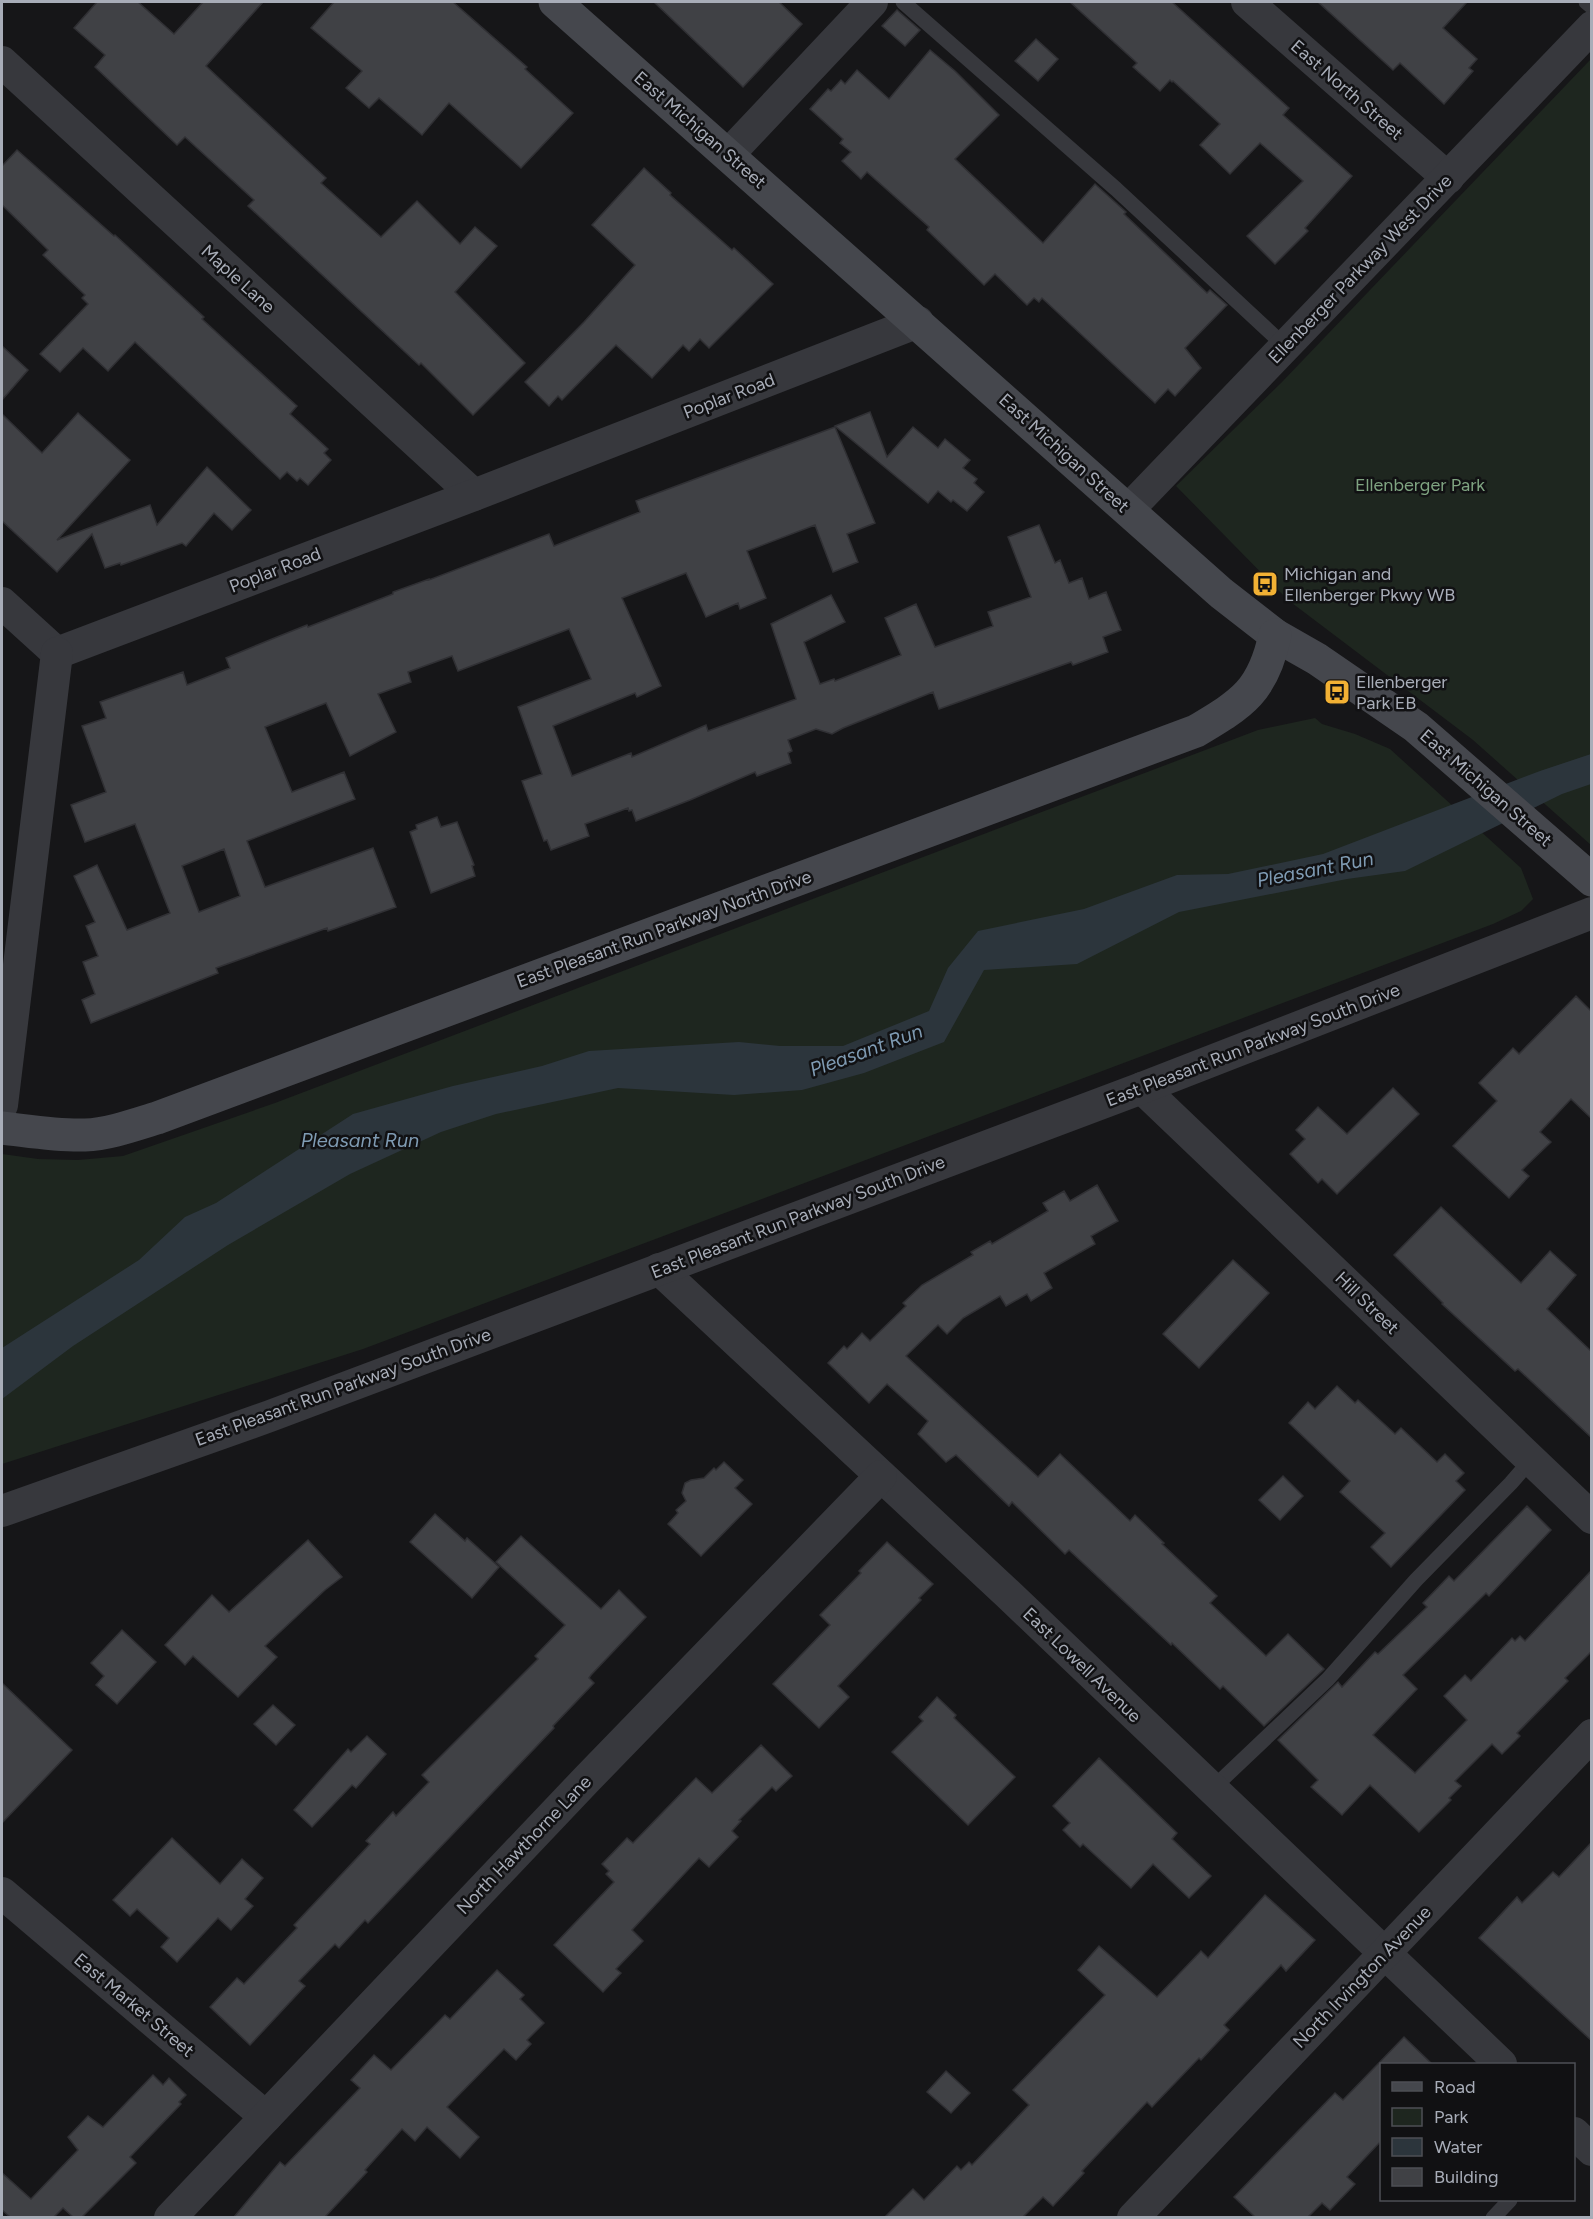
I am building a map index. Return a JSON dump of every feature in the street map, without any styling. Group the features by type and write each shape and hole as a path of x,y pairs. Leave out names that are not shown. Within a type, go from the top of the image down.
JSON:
{"main road":[{"name":"East Michigan Street","path":"555,2 1242,610 1275,635 1317,658 1428,737 1592,880"},
{"name":"East Pleasant Run Parkway North Drive","path":"2,1128 86,1135 126,1128 157,1118 1196,731 1227,713 1250,693 1262,677 1269,662 1275,635"}],"street":[{"path":"728,155 872,2"},
{"name":"East North Street","path":"1248,2 1448,178"},
{"name":"Ellenberger Parkway West Drive","path":"1128,510 1592,27"},
{"name":"Maple Lane","path":"2,62 474,495"},
{"name":"Poplar Road","path":"57,653 474,495 918,322"},
{"path":"2,603 57,653 2,1105"},
{"name":"East Pleasant Run Parkway South Drive","path":"2,1511 270,1416 1142,1088 1592,913"},
{"name":"Hill Street","path":"1142,1088 1592,1518"},
{"name":"East Lowell Avenue","path":"659,1269 881,1476 1500,2063"},
{"name":"North Hawthorne Lane","path":"171,2217 587,1779 881,1476"},
{"name":"North Irvington Avenue","path":"1133,2217 1592,1735"},
{"name":"East Market Street","path":"2,1893 266,2117"},
{"path":"1575,2134 1592,2150"}],"lane":[{"path":"903,2 1116,189 1286,347"},
{"path":"1586,2 1592,7"},
{"path":"1212,1789 1328,1679 1416,1580 1531,1460"},
{"path":"1493,2217 1508,2201"}],"green space":[{"name":"Ellenberger Park","path":"1591,59 1591,845 1473,740 1288,600 1176,486 1282,382"},
{"path":"1315,718 1322,724 1355,734 1390,749 1521,868 1533,899 1521,911 1493,924 363,1349 2,1464 2,1154 38,1159 78,1160 123,1156 275,1103 1258,730"}],"water":[{"name":"Pleasant Run","path":"1591,754 1591,784 1562,794 1405,871 1347,879 1179,912 1077,964 984,970 944,1042 864,1073 802,1090 734,1095 618,1088 496,1114 441,1132 350,1174 228,1245 73,1346 2,1399 2,1348 139,1260 185,1217 216,1203 353,1114 453,1086 542,1066 589,1051 739,1042 780,1046 843,1046 929,1011 948,968 978,931 1084,909 1177,875 1228,874 1323,854 1540,771"}],"building":[{"path":"97,2 138,2 174,34 203,2 263,2 206,66 326,178 321,183 381,237 417,201 460,244 475,227 497,246 455,292 525,363 473,415 421,363 419,365 248,206 254,200 185,137 177,145 95,67 105,55 74,28"},
{"path":"334,2 453,2 527,67 525,69 573,113 521,168 449,103 422,135 379,98 369,108 346,88 362,71 311,28"},
{"path":"654,2 779,2 802,24 743,87"},
{"path":"1070,2 1172,2 1289,108 1283,115 1352,176 1305,228 1308,231 1275,264 1247,236 1303,181 1260,143 1230,174 1200,145 1220,124 1173,81 1170,80 1160,91 1133,67 1137,63"},
{"path":"1318,2 1467,2 1443,28 1477,59 1469,68 1473,71 1444,104 1400,63 1393,70"},
{"path":"897,10 920,30 905,46 882,26"},
{"path":"1036,39 1058,59 1038,81 1015,61"},
{"path":"930,50 955,71 999,115 955,159 1043,243 1095,184 1207,293 1210,290 1227,305 1185,348 1201,368 1175,396 1168,389 1155,403 1042,298 1039,302 1034,298 1027,305 995,274 984,285 927,230 929,227 867,172 861,179 842,161 851,152 840,143 843,139 810,109 828,89 831,91 841,80 845,84 857,70 889,99"},
{"path":"17,150 115,235 297,406 290,414 328,449 324,453 331,460 308,485 300,478 297,481 287,472 280,479 135,342 108,371 83,348 60,372 40,354 88,304 82,298 85,295 43,255 48,250 2,205 2,166"},
{"path":"644,168 671,193 670,195 773,284 709,348 700,339 689,351 683,345 652,378 616,345 562,400 558,396 549,406 525,382 584,322 635,265 592,225"},
{"path":"2,346 28,370 2,400"},
{"path":"870,412 887,457 913,427 938,448 945,439 970,460 963,468 977,479 974,483 984,492 967,511 938,491 928,503 835,426"},
{"path":"78,413 130,460 57,540 150,505 157,525 207,467 251,510 232,530 214,513 186,546 182,543 121,565 120,563 105,568 92,534 57,572 2,521 2,414 42,453"},
{"path":"835,427 875,523 847,534 858,562 833,572 815,525 747,551 766,598 740,609 738,603 706,617 686,573 622,598 661,686 637,697 635,693 553,726 572,776 631,753 632,757 706,725 708,731 796,699 771,624 831,595 845,622 804,642 820,684 834,679 835,681 901,655 885,618 916,604 935,647 993,626 988,612 1031,597 1008,537 1039,525 1055,563 1060,560 1069,583 1082,578 1089,599 1106,592 1121,630 1103,637 1108,652 1073,665 1071,662 939,709 933,692 832,734 816,729 788,740 792,751 788,753 791,763 757,776 755,772 636,821 632,810 629,811 628,808 585,824 589,836 551,850 547,840 544,841 522,781 542,774 518,707 591,679 569,629 458,671 452,656 408,672 411,682 378,694 396,732 350,756 326,703 265,727 292,792 344,772 355,799 247,841 265,887 373,848 396,907 328,931 327,928 216,968 218,973 91,1023 82,1000 95,994 83,962 98,956 86,926 95,922 74,876 97,865 127,930 170,913 135,824 85,842 71,805 106,792 82,726 106,718 100,702 183,672 187,685 230,668 226,658 307,625 308,627 393,594 393,592 549,534 554,546 640,512 636,501","holes":["224,849 240,896 199,912 182,866"]},
{"path":"437,817 441,827 457,822 474,865 472,866 475,876 431,893 410,832 417,829 416,825"},
{"path":"1576,996 1592,1012 1592,1119 1571,1099 1540,1132 1551,1142 1522,1170 1529,1176 1509,1198 1453,1146 1497,1101 1479,1083 1513,1048 1519,1054"},
{"path":"1393,1088 1419,1114 1337,1194 1322,1179 1318,1183 1290,1154 1305,1139 1296,1130 1318,1107 1347,1134"},
{"path":"1097,1185 1118,1221 1091,1236 1095,1244 1044,1273 1052,1288 1031,1301 1027,1294 1006,1306 1000,1296 963,1318 947,1334 938,1325 906,1356 1038,1477 1060,1454 1130,1521 1135,1515 1217,1596 1210,1603 1266,1656 1288,1634 1324,1669 1264,1726 1223,1686 1220,1689 1069,1550 1065,1554 1012,1502 1009,1506 956,1455 946,1462 918,1434 928,1421 887,1384 869,1403 828,1363 844,1346 847,1349 862,1333 870,1341 906,1306 903,1303 922,1285 973,1255 971,1252 990,1241 992,1244 1048,1211 1043,1203 1064,1191 1070,1201"},
{"path":"1441,1207 1521,1283 1550,1251 1576,1275 1547,1309 1592,1352 1592,1438 1518,1369 1515,1371 1442,1304 1394,1255"},
{"path":"1233,1260 1269,1293 1199,1368 1163,1334"},
{"path":"1337,1386 1355,1403 1358,1400 1395,1434 1401,1428 1437,1462 1445,1454 1464,1473 1456,1481 1465,1490 1391,1567 1371,1547 1385,1533 1340,1492 1350,1481 1289,1423 1308,1402 1315,1409"},
{"path":"724,1462 743,1480 735,1488 752,1504 701,1556 668,1524 678,1513 676,1510 686,1501 682,1493 685,1483 704,1478"},
{"path":"1283,1476 1303,1496 1280,1520 1259,1500"},
{"path":"1527,1506 1551,1530 1489,1596 1486,1593 1403,1675 1417,1689 1373,1735 1415,1773 1467,1720 1444,1696 1465,1675 1471,1681 1512,1638 1515,1641 1520,1636 1525,1641 1592,1570 1592,1651 1565,1678 1568,1681 1517,1733 1520,1736 1502,1754 1492,1744 1455,1781 1461,1786 1449,1798 1451,1800 1419,1832 1370,1785 1342,1815 1311,1787 1318,1780 1278,1740 1338,1682 1342,1687 1375,1652 1378,1654 1427,1607 1423,1603 1449,1576 1454,1581"},
{"path":"435,1514 465,1541 467,1538 499,1567 472,1598 410,1542"},
{"path":"521,1536 601,1609 619,1590 646,1617 591,1675 589,1678 594,1683 553,1726 554,1728 368,1923 365,1920 339,1948 335,1944 299,1981 305,1986 250,2045 210,2007 237,1978 244,1984 297,1928 294,1925 370,1844 366,1841 393,1812 396,1816 429,1782 422,1775 538,1659 535,1656 565,1625 496,1562"},
{"path":"308,1540 342,1577 265,1646 277,1657 238,1697 193,1656 185,1665 165,1645 212,1595 229,1612"},
{"path":"887,1542 933,1584 919,1598 921,1600 838,1686 849,1697 819,1728 773,1684 830,1625 820,1615 861,1573 859,1571"},
{"path":"122,1630 156,1662 117,1704 96,1685 104,1676 91,1663"},
{"path":"2,1683 72,1750 2,1823"},
{"path":"937,1697 956,1715 954,1718 1015,1777 968,1825 892,1752 923,1721 919,1717"},
{"path":"273,1705 295,1725 276,1745 254,1724"},
{"path":"367,1736 386,1754 356,1788 352,1785 312,1827 294,1810 348,1749 351,1752"},
{"path":"761,1745 792,1776 776,1791 772,1787 739,1820 741,1821 732,1831 738,1837 709,1867 699,1858 632,1930 643,1941 616,1969 621,1973 603,1992 554,1945 614,1882 606,1874 609,1871 602,1864 627,1838 633,1843 696,1778 712,1793"},
{"path":"1099,1758 1177,1833 1172,1839 1211,1876 1189,1898 1153,1864 1131,1888 1083,1844 1080,1847 1063,1830 1070,1823 1053,1806"},
{"path":"172,1838 220,1884 242,1859 263,1878 245,1899 253,1906 231,1930 218,1918 177,1962 161,1947 169,1938 137,1909 130,1916 113,1900"},
{"path":"1592,1842 1592,2041 1479,1938 1517,1897 1522,1903 1553,1872 1559,1877"},
{"path":"1265,1895 1315,1940 1286,1971 1281,1965 1224,2025 1229,2030 1201,2060 1199,2058 1152,2107 1147,2102 1082,2171 1084,2173 1053,2206 1043,2197 1023,2217 885,2217 913,2189 924,2200 957,2166 961,2170 969,2162 972,2165 1029,2105 1013,2090 1105,1995 1078,1970 1099,1946 1157,1997 1201,1951 1208,1958"},
{"path":"497,1970 524,1995 520,1999 544,2023 527,2040 531,2044 516,2060 504,2049 447,2107 479,2137 460,2158 427,2127 415,2141 402,2129 365,2170 367,2172 325,2217 234,2217 280,2162 285,2166 360,2088 351,2080 374,2055 391,2070 445,2015 450,2019"},
{"path":"1404,2037 1431,2063 1380,2063 1380,2142 1347,2177 1355,2184 1330,2210 1322,2203 1308,2217 1255,2217 1234,2197 1335,2093 1343,2100"},
{"path":"946,2071 970,2093 951,2113 927,2092"},
{"path":"153,2075 163,2085 169,2078 186,2095 179,2102 181,2104 130,2157 136,2163 82,2217 73,2217 63,2208 54,2217 10,2217 2,2210 2,2173 31,2199 78,2150 68,2137 88,2116 103,2127"}],"place":[{"name":"Michigan and Ellenberger Pkwy WB","path":"1265,584"},
{"name":"Ellenberger Park EB","path":"1337,692"}]}
